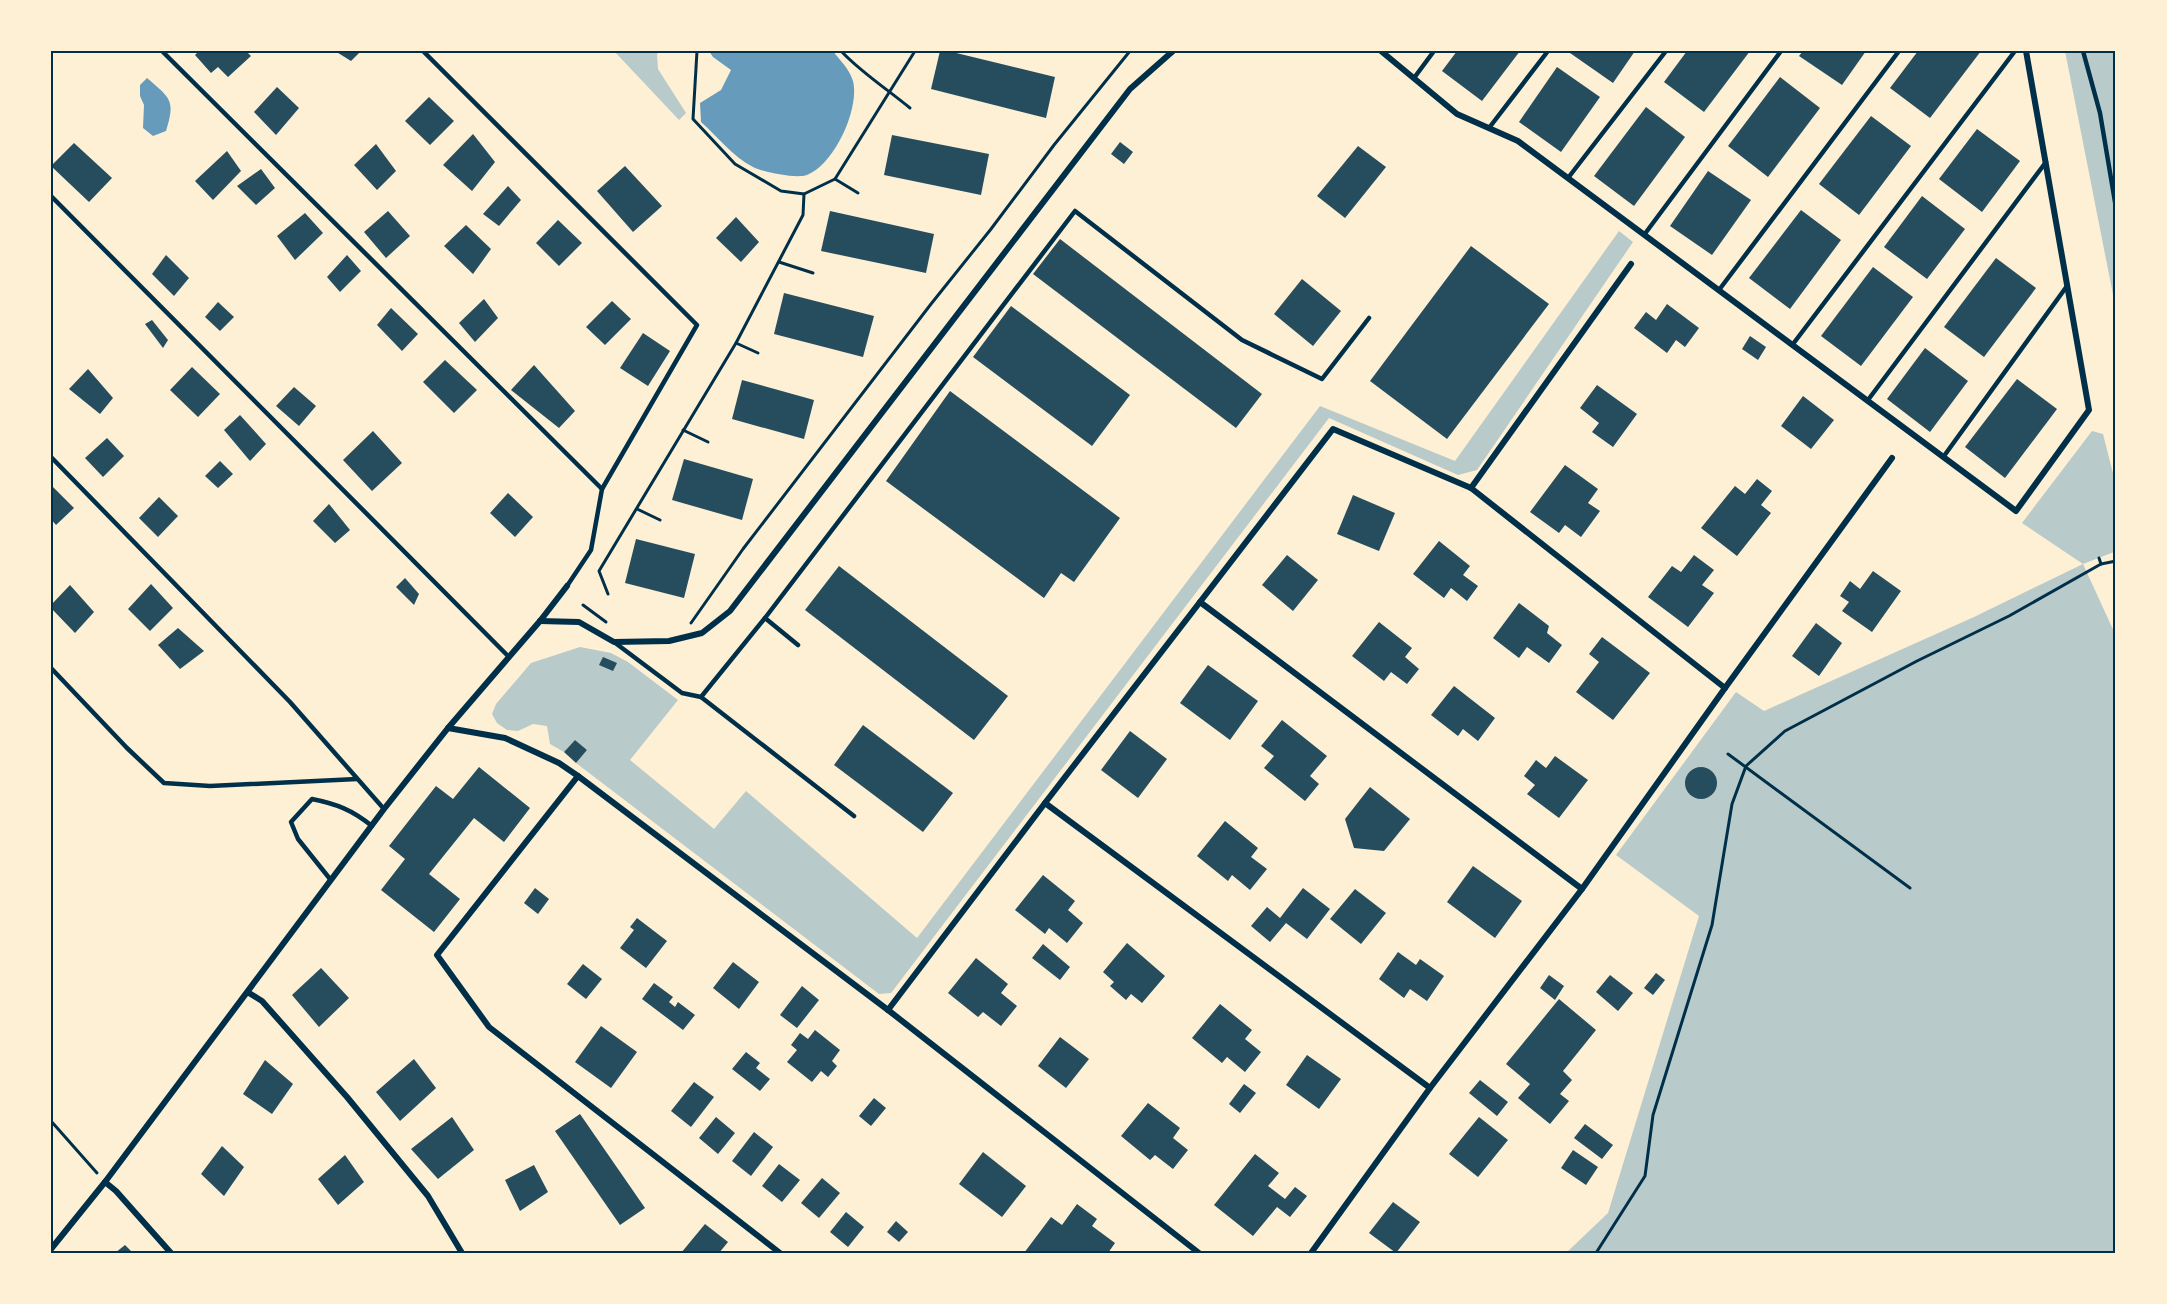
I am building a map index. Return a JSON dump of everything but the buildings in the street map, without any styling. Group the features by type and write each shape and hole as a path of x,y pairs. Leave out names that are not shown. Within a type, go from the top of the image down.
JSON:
{"street":[{"path":"540,621 579,622 614,642 669,641 702,633 730,611 1130,89 1173,51"},
{"path":"1381,51 1457,114 1518,141 2016,511 2089,410 2026,51"},
{"path":"1471,488 1631,264"},
{"path":"888,1010 1333,429 1471,488 1725,688"},
{"path":"1311,1253 1430,1088 1582,890 1892,458"},
{"path":"51,1249 249,993 330,879 384,809 448,728 567,586"},
{"path":"1200,602 1582,890"},
{"path":"448,728 505,738 559,763 578,776 888,1010 1198,1253"},
{"path":"578,776 437,955 489,1027 780,1253"},
{"path":"1045,803 1430,1088"},
{"path":"249,993 262,1001 421,1187 462,1253"},
{"path":"105,1182 116,1191 171,1253"}],"lane":[{"path":"162,51 602,489"},
{"path":"423,51 697,325 602,489 591,550 567,586"},
{"path":"1414,78 1434,51"},
{"path":"1489,128 1548,51"},
{"path":"1568,178 1666,51"},
{"path":"1644,235 1781,51"},
{"path":"1719,290 1899,51"},
{"path":"1793,344 2015,51"},
{"path":"2083,51 2100,113 2116,208"},
{"path":"1868,400 2046,162"},
{"path":"51,196 508,656"},
{"path":"701,697 765,618 1075,211 1242,340 1322,379 1369,318"},
{"path":"1944,456 2067,286"},
{"path":"51,457 290,702 384,809"},
{"path":"765,618 798,645"},
{"path":"614,642 682,693 701,697 854,816"},
{"path":"51,668 127,748 164,783 210,786 357,779"},
{"path":"330,879 298,839 291,822 312,799 338,804 372,826"}],"path":[{"path":"698,51 693,119 735,164 781,190 804,194 835,179 915,51"},
{"path":"687,627 696,618 743,549 931,304 1130,51"},
{"path":"842,52 860,70 871,75 910,108"},
{"path":"835,179 858,193"},
{"path":"608,594 599,571 736,343 803,215 804,194"},
{"path":"779,262 813,273"},
{"path":"736,343 758,353"},
{"path":"683,430 708,442"},
{"path":"637,509 660,520"},
{"path":"2099,558 2101,564"},
{"path":"1596,1253 1645,1176 1653,1115 1712,925 1732,804 1746,766 1785,731 1917,661 2010,616 2101,564 2116,561"},
{"path":"583,605 611,626"},
{"path":"1728,754 1910,888"},
{"path":"51,1120 105,1182"}],"shaded area":[{"path":"614,51 660,51 657,54 658,69 686,113 679,120"},
{"path":"2065,51 2116,51 2116,310"},
{"path":"1619,231 1633,242 1477,470 1458,475 1329,418 891,993 879,994 576,763 587,750 575,740 564,752 550,744 547,726 533,724 518,731 507,730 497,723 492,714 496,704 531,663 580,647 611,653 628,662 678,700 630,760 714,829 746,791 917,938 1320,406 1455,461"},
{"path":"2092,431 2103,434 2116,485 2116,544 2114,552 2083,564 2022,523"},
{"path":"2083,564 2116,636 2116,1253 1566,1253 1608,1213 1699,916 1616,855 1736,692 1764,711 1974,617"}],"water":[{"path":"709,51 833,51 849,72 853,81 854,93 853,106 843,135 827,160 807,175 788,176 753,167 732,152 701,122 700,103 721,90 731,70 713,57"},
{"path":"147,78 166,95 170,106 166,131 153,136 143,128 144,105 140,96 140,85"}]}
